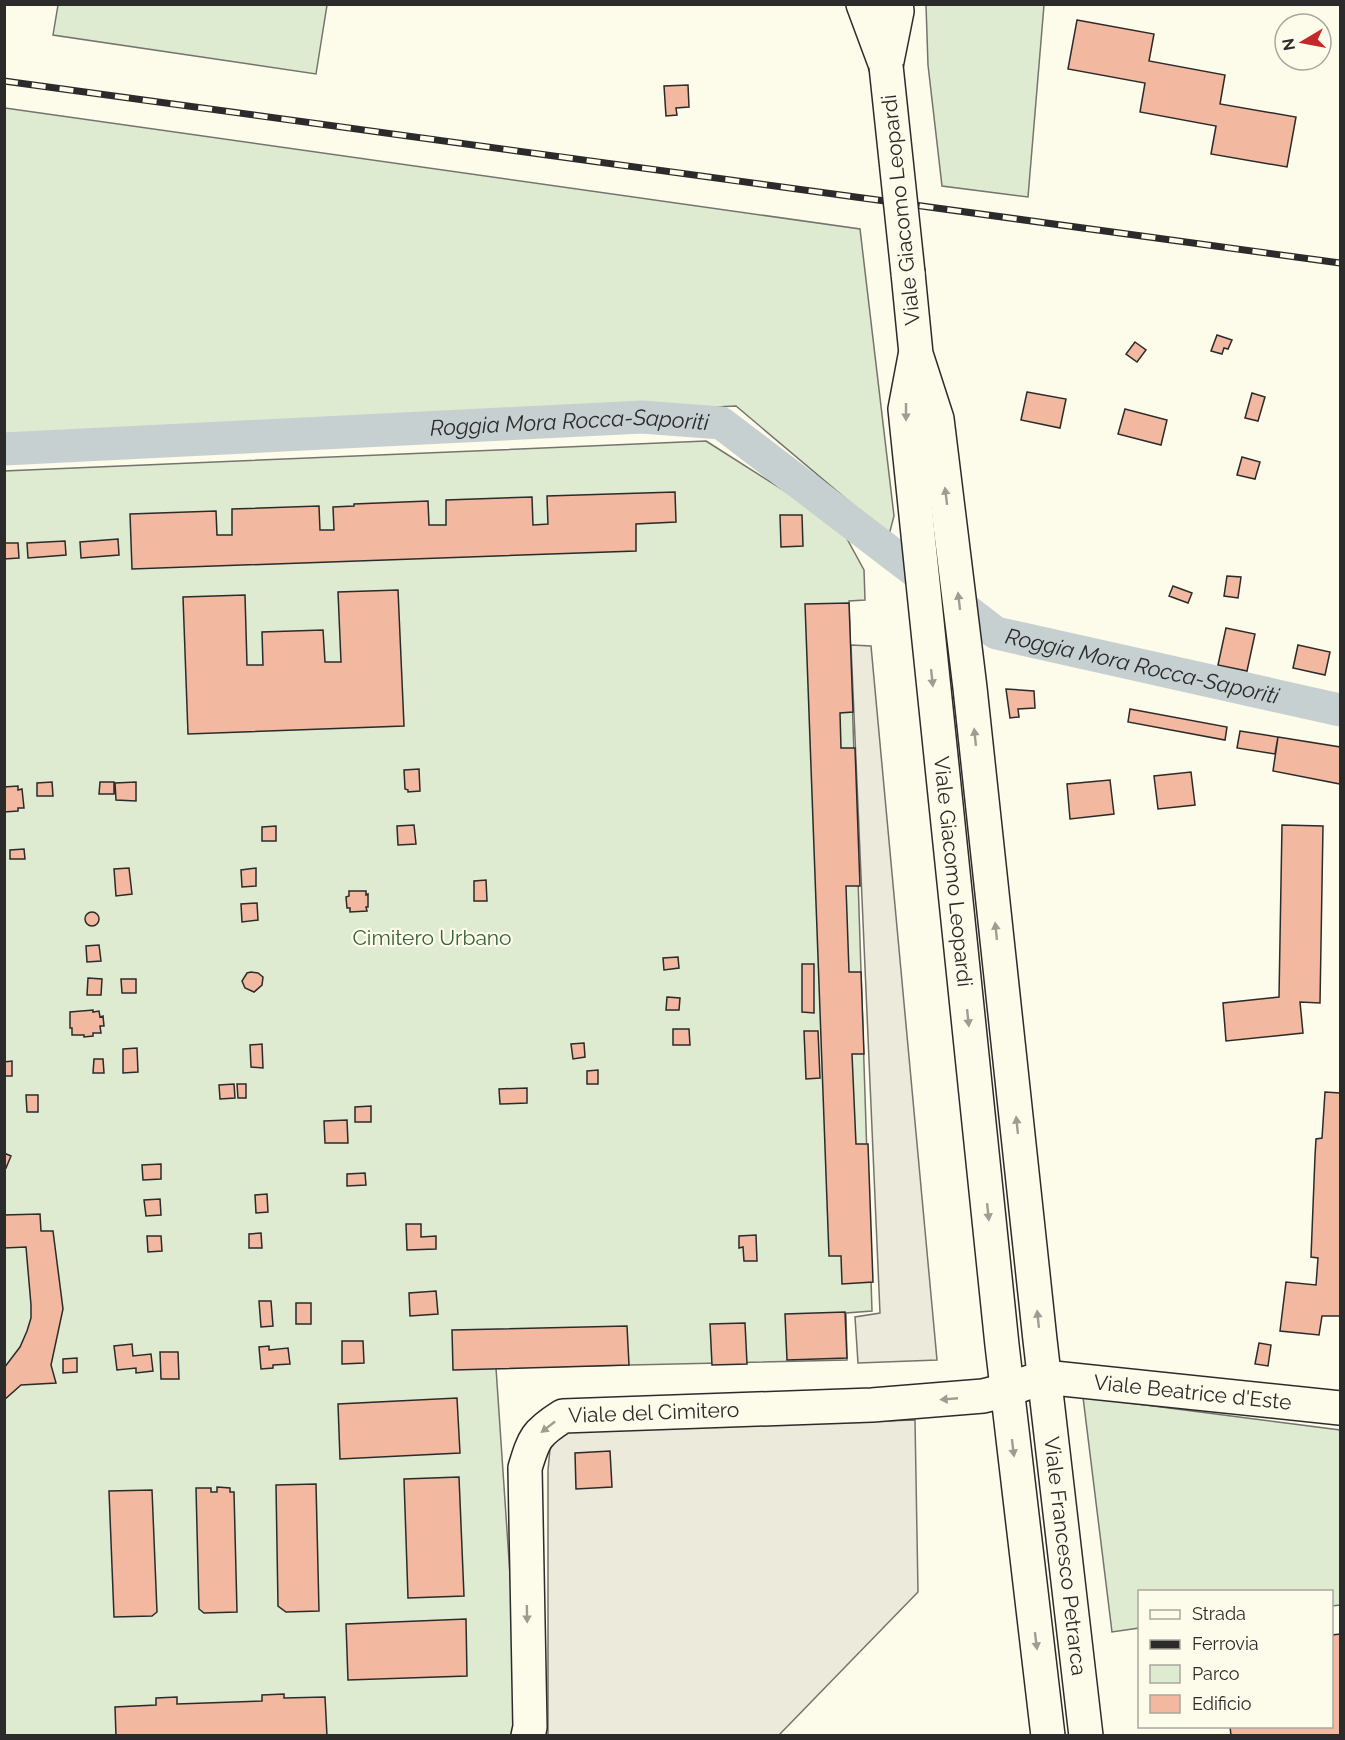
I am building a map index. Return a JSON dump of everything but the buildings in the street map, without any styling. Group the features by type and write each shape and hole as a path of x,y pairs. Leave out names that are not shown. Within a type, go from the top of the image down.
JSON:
{"main road":[{"name":"Viale Giacomo Leopardi","path":"863,4 886,66 915,354 937,419 965,647 1044,1377"},
{"name":"Viale Giacomo Leopardi","path":"886,66 897,11 896,4"},
{"name":"Viale Giacomo Leopardi","path":"915,354 905,409 1007,1390"},
{"name":"Viale del Cimitero","path":"528,1736 530,1728 525,1468 532,1444 544,1428 563,1416 872,1405 983,1396 1044,1377"},
{"name":"Viale Francesco Petrarca","path":"1044,1377 1086,1736"},
{"name":"Viale Beatrice d'Este","path":"1044,1377 1341,1408"},
{"name":"Viale Francesco Petrarca","path":"1007,1390 1048,1736"}],"green space":[{"path":"58,4 327,5 316,74 53,35"},
{"path":"926,5 1044,5 1028,197 942,186 928,65"},
{"path":"5,108 860,229 894,516 889,535 736,406 5,440"},
{"name":"Cimitero Urbano","path":"706,441 840,526 864,570 865,600 849,601 872,1311 846,1313 847,1360 496,1368 519,1708 516,1735 5,1735 4,471"},
{"path":"1083,1397 1340,1430 1340,1605 1333,1606 1333,1590 1138,1590 1138,1628 1112,1632"}],"shaded area":[{"path":"851,645 871,646 937,1360 858,1363 855,1317 880,1313"},
{"path":"915,1420 918,1592 779,1735 548,1736 548,1470 550,1449 559,1435 575,1431"}],"waterway":[{"name":"Roggia Mora Rocca-Saporiti","path":"4,449 642,417 721,423 996,633 1340,710"}],"railway":[{"path":"4,81 1340,263"}]}
